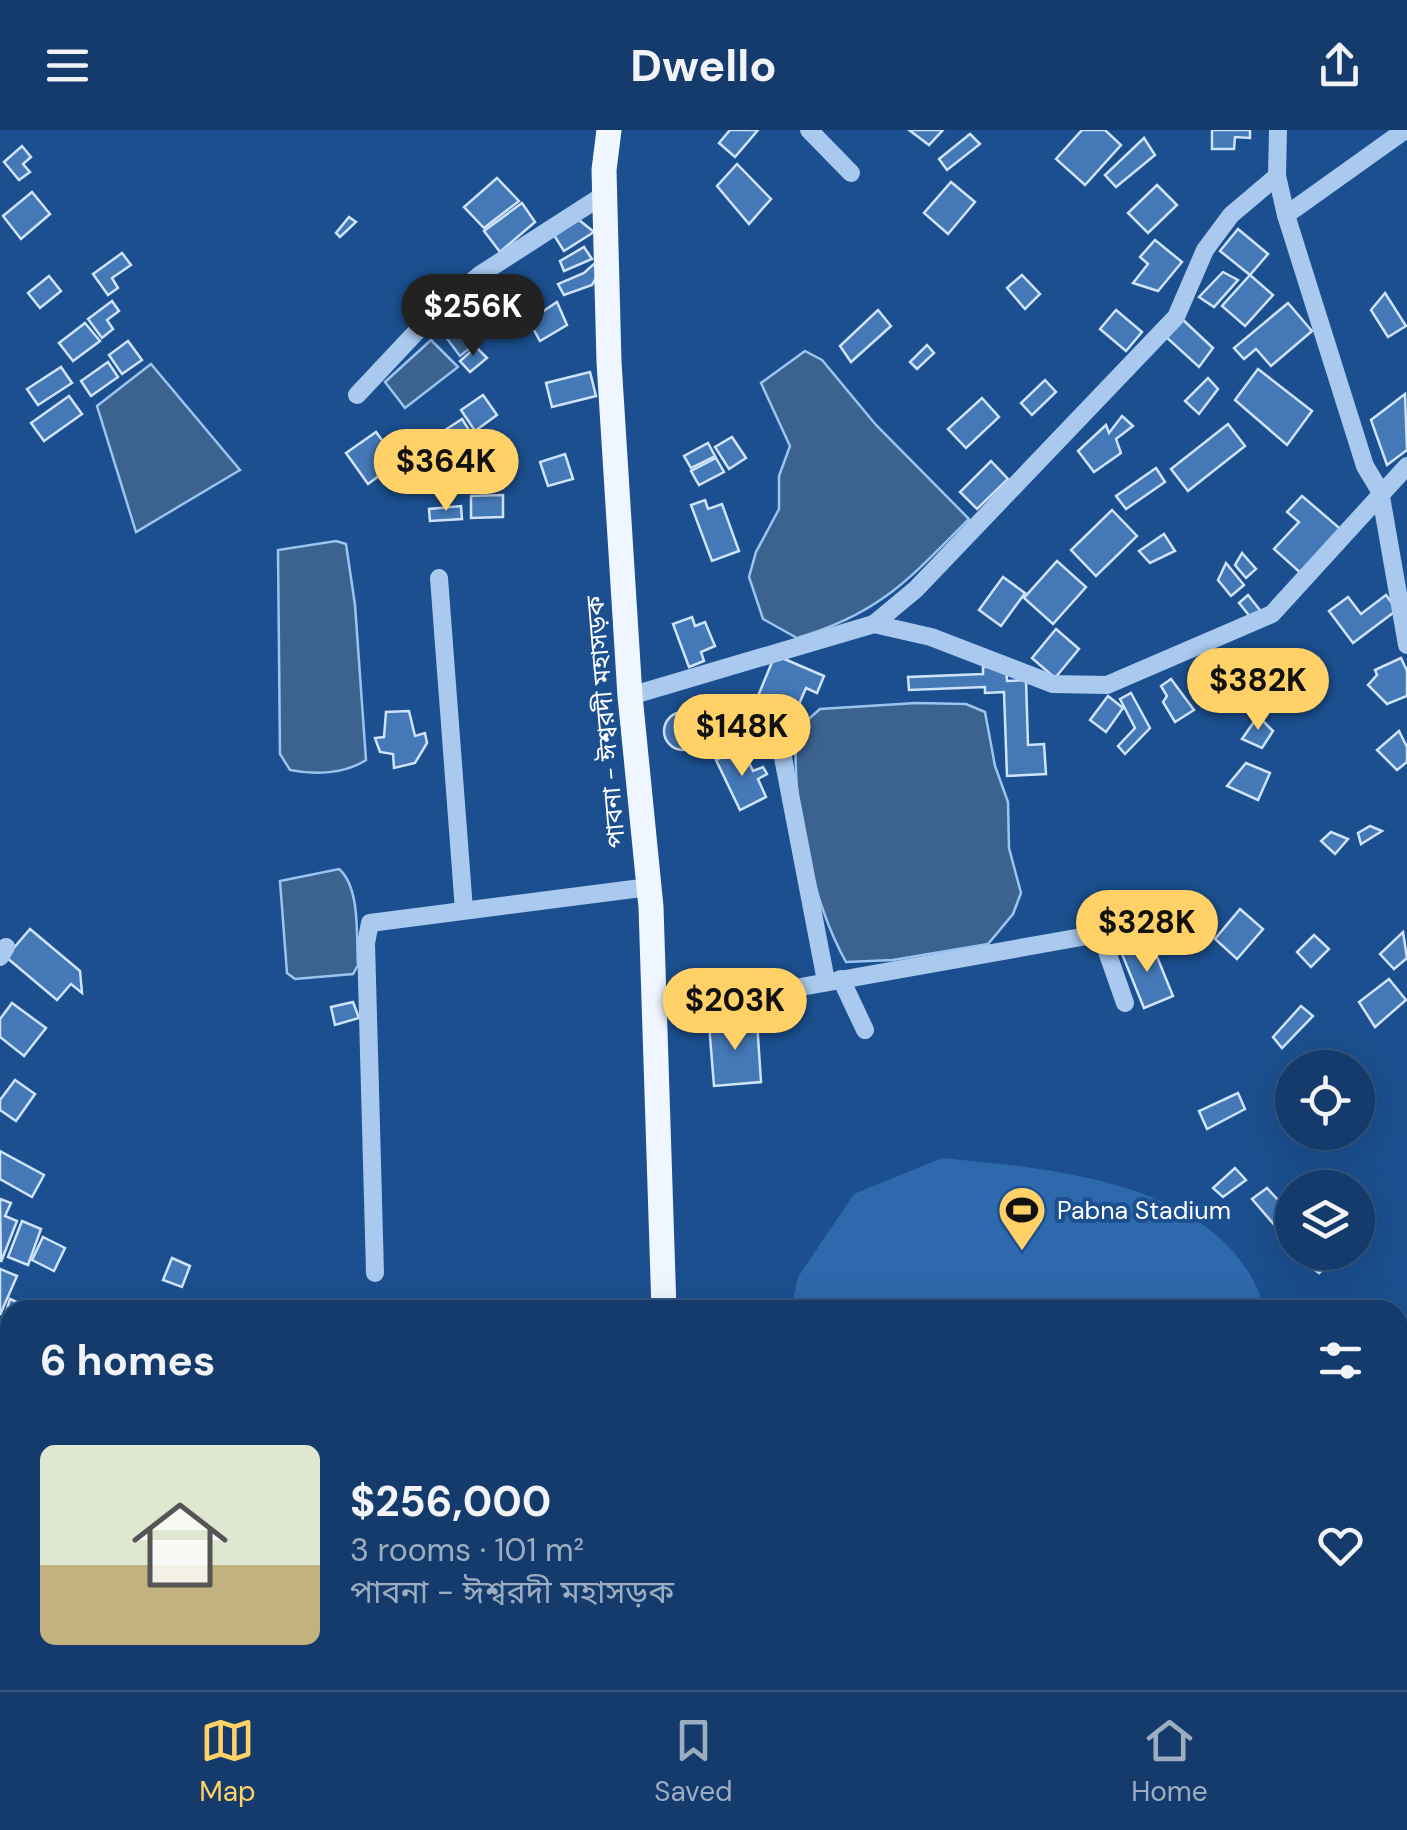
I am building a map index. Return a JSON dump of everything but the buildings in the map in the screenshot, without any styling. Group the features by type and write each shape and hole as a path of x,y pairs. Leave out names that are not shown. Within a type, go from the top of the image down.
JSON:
{"main road":[{"name":"পাবনা - ঈশ্বরদী মহাসড়ক","path":"609,130 605,194 609,362 630,696 649,888 664,1300"}],"street":[{"path":"809,130 851,173"},
{"path":"1278,130 1277,176 1286,215 1366,466 1380,491 1407,645"},
{"path":"1286,215 1405,130"},
{"path":"630,696 874,624 916,589 1176,317 1205,250 1231,215 1277,176"},
{"path":"357,395 434,313 481,274 605,194"},
{"path":"874,624 931,637 1052,684 1108,685 1272,614 1380,491 1407,466"},
{"path":"440,578 464,910"},
{"path":"776,716 834,980 865,1030"},
{"path":"375,1273 366,944 370,923 649,888"},
{"path":"654,1007 1087,936 1098,937 1104,943 1126,1003"}],"shaded area":[{"path":"471,294 497,326 460,356 436,324"},
{"path":"431,340 458,367 405,408 385,382"},
{"path":"805,351 822,360 876,425 969,519 892,592 851,618 797,638 763,619 749,577 756,552 779,509 779,476 790,446 761,383"},
{"path":"151,364 240,470 136,532 97,406"},
{"path":"336,541 346,544 355,605 366,760 329,772 290,770 280,754 278,550"},
{"path":"966,704 985,712 995,766 1008,802 1009,848 1021,893 1013,914 988,944 893,960 846,962 823,910 806,848 797,786 797,729 820,709"},
{"path":"339,869 354,901 358,965 353,974 295,979 287,973 280,881"},
{"name":"Pabna Stadium","path":"942,1158 1083,1177 1176,1208 1214,1233 1245,1267 1260,1300 793,1300 798,1277 854,1194"}],"place":[{"name":"Pabna Stadium","path":"1022,1252"}]}
